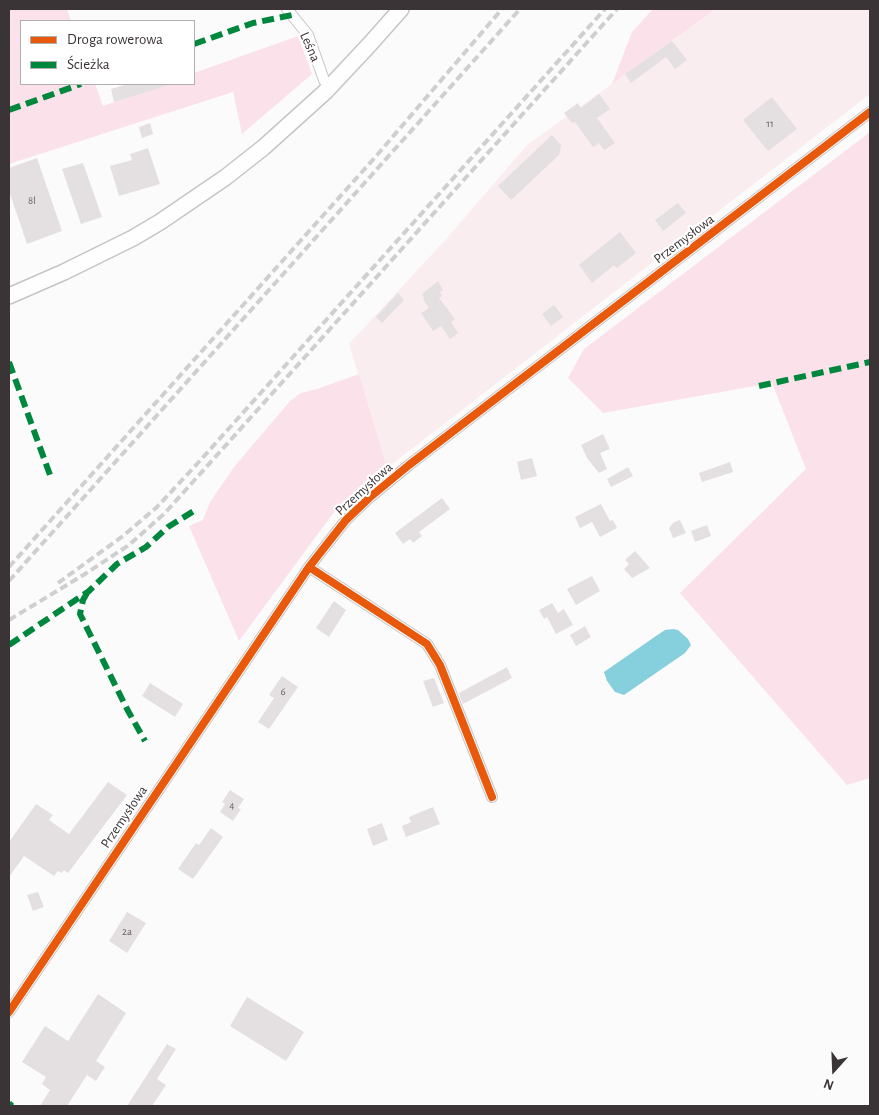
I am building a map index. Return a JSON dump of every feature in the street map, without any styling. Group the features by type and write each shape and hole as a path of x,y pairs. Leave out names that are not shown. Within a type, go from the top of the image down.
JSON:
{"main road":[{"path":"9,296 104,254 167,217 226,177 264,147 329,87 401,9"}],"street":[{"name":"Leśna","path":"286,9 306,31 324,80 329,87"},
{"name":"Przemysłowa","path":"11,1006 309,567 336,531 351,515 409,465 870,112"},
{"path":"309,567 427,644 440,665 492,797"}],"shaded area":[{"path":"9,9 67,9 71,20 20,20 20,85 95,85 103,106 162,85 195,85 195,73 298,36 312,74 242,134 233,92 9,164"},
{"path":"653,9 716,9 612,84 632,32"},
{"path":"716,9 870,9 870,94 387,468 349,344 447,238 527,145"},
{"path":"870,132 870,778 847,785 680,593 806,469 772,383 603,413 568,378 584,349"},
{"path":"359,374 387,468 334,512 239,641 189,526 203,520 210,502 234,467 290,401 301,393"}],"water":[{"path":"665,630 678,630 688,639 691,645 685,653 624,695 615,692 607,681 604,672"}],"building":[{"path":"672,41 687,60 675,69 666,57 631,83 625,74"},
{"path":"125,85 166,85 114,102 111,89"},
{"path":"599,94 610,109 597,118 615,143 604,150 599,143 593,147 575,122 572,123 564,113 578,103 581,108"},
{"path":"772,97 797,129 768,151 743,120"},
{"path":"150,123 153,134 142,138 139,127"},
{"path":"552,135 561,145 559,155 511,200 498,186"},
{"path":"148,148 160,184 119,196 110,166 132,160 130,154"},
{"path":"37,158 62,231 27,244 9,191 9,168"},
{"path":"83,163 102,217 81,224 62,169"},
{"path":"678,203 686,213 663,231 655,220"},
{"path":"620,232 636,253 617,268 614,265 592,283 579,265"},
{"path":"438,281 443,290 440,292 442,296 439,298 455,319 451,322 458,333 450,339 441,326 433,331 421,313 429,308 422,294"},
{"path":"398,293 404,300 382,323 376,317"},
{"path":"554,305 563,317 551,326 542,314"},
{"path":"603,434 610,449 600,453 607,469 599,473 587,458 581,445"},
{"path":"532,458 537,476 521,480 517,462"},
{"path":"730,462 733,472 702,482 699,473"},
{"path":"628,467 633,476 611,487 607,479"},
{"path":"442,498 450,509 419,532 422,536 413,543 410,539 403,544 395,533"},
{"path":"601,504 610,521 613,520 617,528 600,537 592,522 580,528 575,517"},
{"path":"680,520 686,533 673,538 669,528 674,522"},
{"path":"707,525 711,536 695,542 691,531"},
{"path":"635,551 650,568 632,578 624,569 629,564 625,560"},
{"path":"592,576 600,591 576,605 567,589"},
{"path":"334,601 346,610 329,637 316,628"},
{"path":"552,603 558,613 564,609 573,625 556,634 547,617 544,619 539,610"},
{"path":"585,626 591,637 576,646 570,635"},
{"path":"507,667 512,678 463,704 459,693"},
{"path":"282,676 298,687 269,729 258,722 274,698 269,695"},
{"path":"434,678 444,703 433,707 423,681"},
{"path":"150,683 183,704 175,717 142,696"},
{"path":"108,782 127,795 68,873 64,870 62,873 58,871 54,876 24,856 9,877 9,842 36,804 53,815 49,820 69,834"},
{"path":"230,790 244,799 238,808 241,809 233,821 220,812 225,804 222,802"},
{"path":"433,807 440,824 406,837 402,826 411,822 409,817"},
{"path":"382,823 388,840 373,846 367,829"},
{"path":"211,828 223,837 193,879 178,869 196,843 199,845"},
{"path":"38,892 44,907 33,911 27,895"},
{"path":"127,912 146,923 127,953 109,941"},
{"path":"98,994 126,1013 96,1061 105,1067 96,1081 87,1075 67,1106 40,1106 50,1090 42,1084 46,1077 22,1062 45,1026 68,1041"},
{"path":"247,997 304,1032 286,1061 230,1026"},
{"path":"167,1044 176,1049 157,1079 166,1085 152,1106 127,1106"}],"railway":[{"path":"9,567 378,154 502,9"},
{"path":"9,581 520,9"},
{"path":"58,583 123,536 157,507 605,9"},
{"path":"9,620 129,545 165,513 617,9"}],"marked path":[{"path":"195,44 253,23 292,15"},
{"path":"9,110 78,85"},
{"path":"9,362 50,475"},
{"path":"759,386 870,362"},
{"path":"9,645 89,591 117,564 146,547 168,527 197,509"},
{"path":"87,593 83,600 80,614 145,741"},
{"path":"9,1103 12,1106"}],"cycle path":[{"path":"9,1012 309,567 346,520 409,465 870,112"},
{"path":"309,567 427,644 440,665 492,797"}]}
